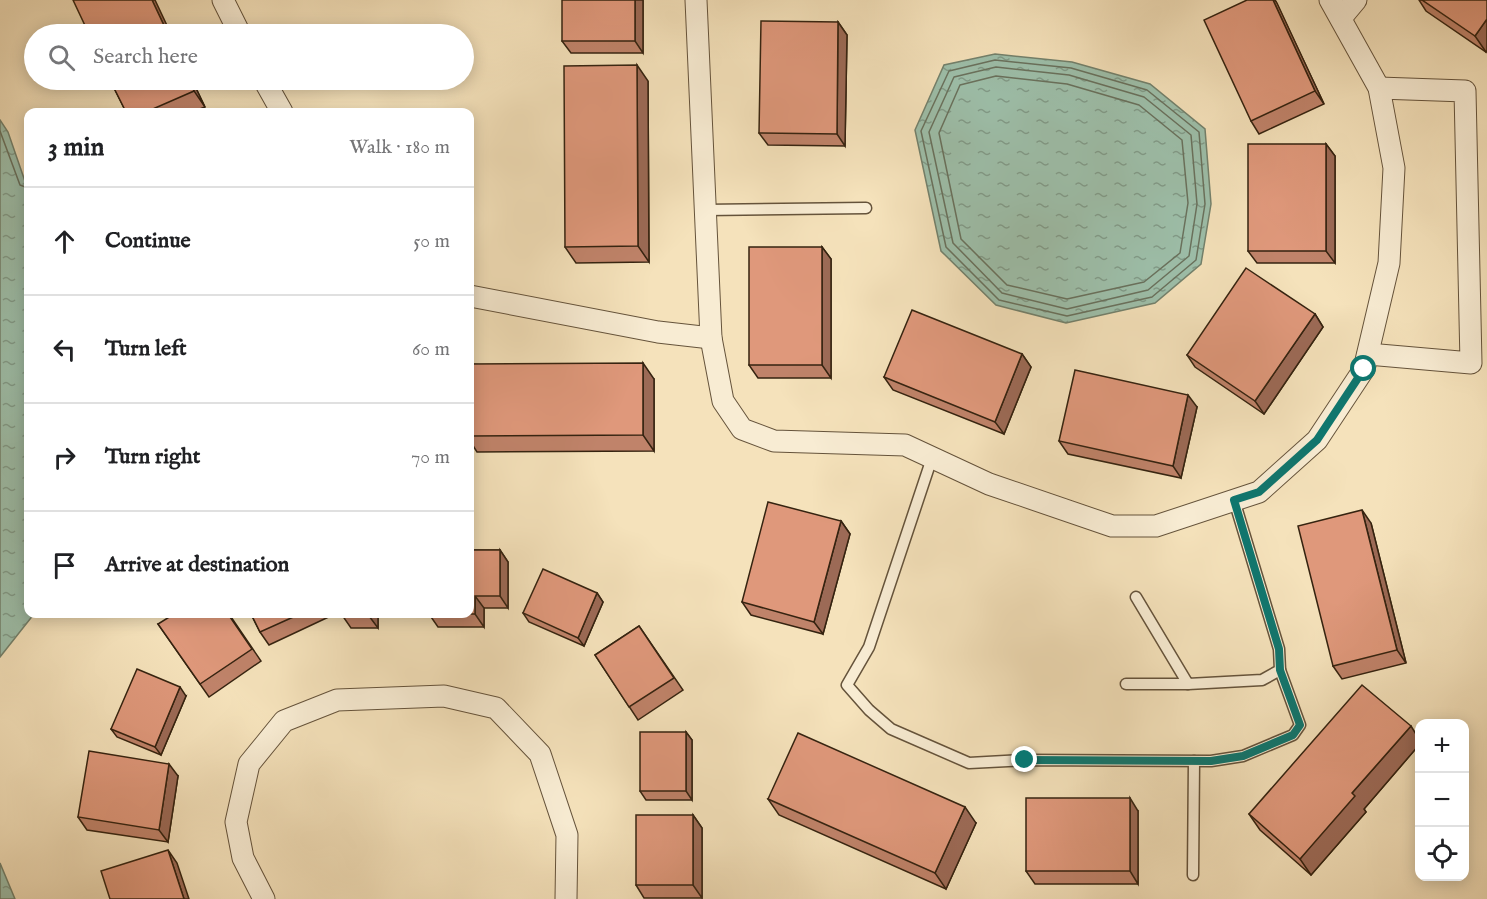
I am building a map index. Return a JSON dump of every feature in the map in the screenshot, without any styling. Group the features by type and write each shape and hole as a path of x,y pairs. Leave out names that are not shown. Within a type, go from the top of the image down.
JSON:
{"street":[{"path":"223,0 235,24"},
{"path":"696,0 711,338 723,401 742,429 774,441 905,445 989,484 1112,526 1156,526 1259,492 1317,440 1364,369 1389,263 1394,168 1379,88 1335,9 1356,0"},
{"path":"1368,354 1470,363 1465,91 1379,88"},
{"path":"270,90 280,108"},
{"path":"474,297 658,332 711,338"},
{"path":"264,899 243,858 236,822 249,764 284,721 337,700 444,696 496,708 540,754 567,835 566,899"}],"lane":[{"path":"705,210 866,208"},
{"path":"932,458 869,648 847,685 869,710 891,729 969,763 1025,760 1211,761 1243,756 1293,735 1300,725 1280,670 1279,649 1234,500"},
{"path":"1136,597 1188,684"},
{"path":"1126,684 1188,684 1262,680 1280,670"},
{"path":"1193,875 1194,761"}],"water":[{"path":"995,54 1072,62 1150,84 1205,129 1211,204 1201,264 1155,303 1066,323 996,305 941,251 915,130 944,65"},
{"path":"0,120 8,132 24,178 24,618 31,618 0,657"},
{"path":"0,863 15,899 0,899"}],"building":[{"path":"73,0 152,0 163,24 84,24"},
{"path":"562,0 635,0 635,41 562,41"},
{"path":"1247,0 1273,0 1315,91 1251,121 1204,20"},
{"path":"1422,0 1487,0 1487,19 1475,36"},
{"path":"761,21 838,22 837,134 759,133"},
{"path":"637,65 638,246 565,247 564,66"},
{"path":"115,90 194,91 155,108 124,108"},
{"path":"1248,144 1326,144 1326,251 1248,251"},
{"path":"749,247 822,247 822,365 749,365"},
{"path":"1246,268 1315,314 1255,401 1187,355"},
{"path":"912,310 1022,354 995,422 884,377"},
{"path":"643,363 643,435 474,436 474,364"},
{"path":"1075,370 1188,395 1173,466 1059,441"},
{"path":"768,502 841,521 814,622 742,602"},
{"path":"1362,510 1397,650 1333,666 1298,526"},
{"path":"474,550 500,550 500,596 475,596 475,614"},
{"path":"543,569 597,593 578,638 523,613"},
{"path":"168,618 231,618 252,649 200,684 158,624"},
{"path":"253,618 291,618 260,632"},
{"path":"639,626 674,678 629,707 595,655"},
{"path":"137,669 180,687 155,747 111,729"},
{"path":"1362,685 1411,726 1352,793 1355,796 1300,859 1249,814"},
{"path":"640,732 686,732 686,791 640,791"},
{"path":"798,733 965,807 935,873 768,799"},
{"path":"89,751 169,764 159,830 78,817"},
{"path":"1026,798 1130,798 1130,871 1026,871"},
{"path":"636,815 693,815 693,885 636,885"},
{"path":"168,850 184,899 110,899 101,871"}],"route":[{"path":"1025,760 1211,761 1243,756 1293,735 1300,725 1280,670 1279,649 1234,500 1259,492 1317,440 1364,369"}]}
